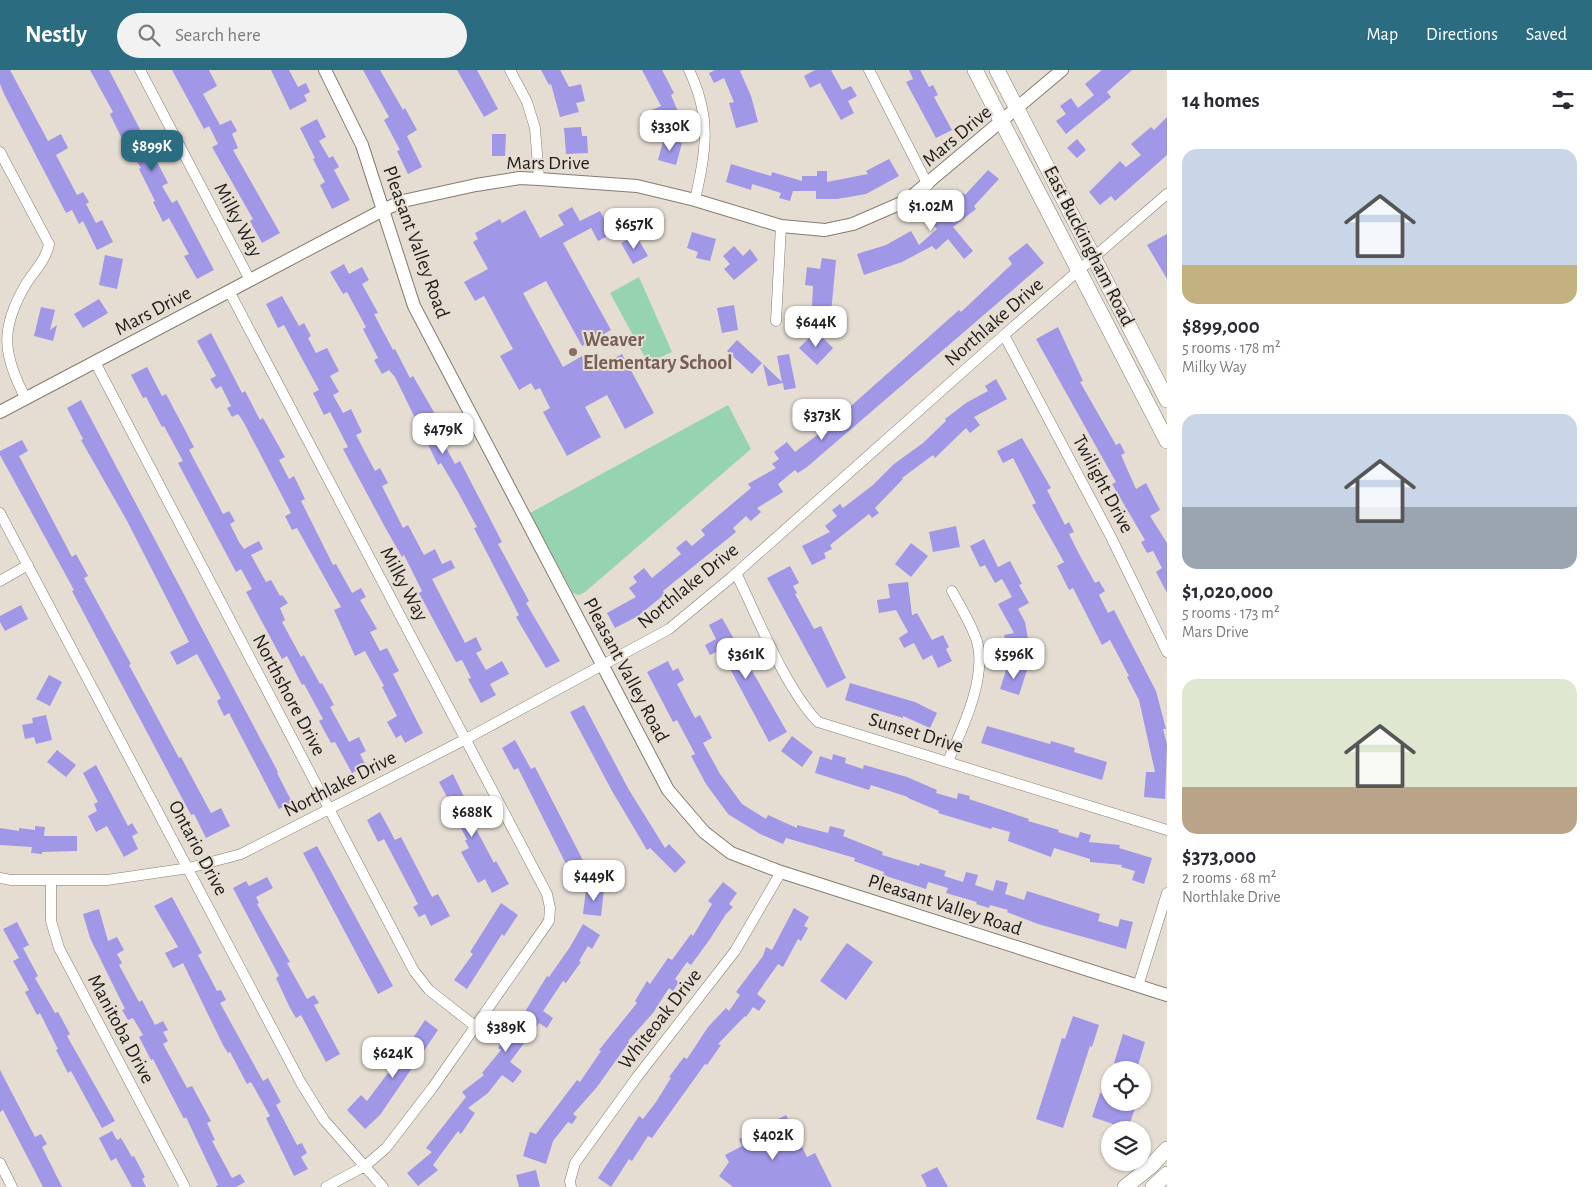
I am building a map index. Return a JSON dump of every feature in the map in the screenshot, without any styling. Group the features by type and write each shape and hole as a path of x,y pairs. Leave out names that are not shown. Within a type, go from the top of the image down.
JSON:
{"main road":[{"name":"East Buckingham Road","path":"975,70 1167,441"},
{"name":"East Buckingham Road","path":"997,70 1167,400"},
{"path":"1125,1187 1150,1167 1167,1149"},
{"path":"1153,1187 1167,1174"}],"street":[{"name":"Milky Way","path":"140,70 250,280"},
{"name":"Pleasant Valley Road","path":"324,70 362,145 414,306 646,750 674,797 704,832 731,853 781,872 1167,995"},
{"path":"510,70 526,102 535,128 539,179"},
{"path":"689,70 699,91 705,117 706,154 695,200"},
{"path":"869,70 928,185"},
{"name":"Mars Drive","path":"0,412 403,201 476,185 520,178 637,186 695,200 781,226 825,230 853,224 906,201 928,185 1062,70"},
{"path":"0,152 49,244 46,256 25,285 8,317 5,344 10,368 26,399"},
{"name":"Northlake Drive","path":"0,878 107,880 189,868 241,854 466,739 663,633 736,573 1004,335 1167,194"},
{"path":"776,321 781,226"},
{"name":"Milky Way","path":"229,291 547,894 550,908 549,921 475,1026"},
{"name":"Twilight Drive","path":"1004,335 1111,538 1167,652"},
{"name":"Northshore Drive","path":"95,362 414,971 429,990 475,1026"},
{"name":"Ontario Drive","path":"0,513 302,1083 324,1120 383,1187"},
{"path":"0,581 28,565"},
{"name":"Sunset Drive","path":"736,573 799,698 818,722 948,760 1167,830"},
{"path":"948,760 964,725 976,683 979,654 976,637 952,591"},
{"name":"Whiteoak Drive","path":"571,1187 570,1181 575,1163 637,1077 735,951 781,872"},
{"name":"Manitoba Drive","path":"51,880 51,921 59,948 185,1187"},
{"path":"1138,986 1167,893"},
{"path":"326,1187 365,1166 386,1148 433,1087 475,1026"},
{"path":"0,1163 12,1187"}],"green space":[{"path":"639,277 672,352 650,362 647,361 610,293"},
{"path":"728,405 751,449 585,592 579,595 573,593 530,513"}],"building":[{"path":"0,70 10,70 48,141 61,134 68,148 56,155 77,195 83,192 89,202 86,204 96,223 102,220 113,242 97,250 83,221 79,224 72,210 66,213 4,94 0,84"},
{"path":"90,70 109,70 168,183 162,186 172,203 177,200 214,270 197,279 184,256 189,254 169,218 163,222 139,169 141,168 123,141 110,114 113,112"},
{"path":"172,70 209,70 217,86 203,94 220,125 231,120 237,131 232,134 238,148 233,150 280,233 262,243 250,221 253,219 212,147 218,144 209,126 204,129"},
{"path":"271,70 289,70 298,87 306,83 310,92 304,95 307,101 290,110"},
{"path":"363,70 380,70 403,110 405,108 417,130 407,136 422,167 408,174 397,151 400,150 384,120 389,117"},
{"path":"457,70 477,70 498,109 484,117"},
{"path":"541,70 560,70 569,87 581,84 585,101 576,103 579,112 560,117 551,84 549,85"},
{"path":"642,70 662,70 674,93 671,95 682,121 648,134 640,115 661,106"},
{"path":"715,70 742,70 740,71 751,96 758,122 736,128 729,103 734,102 724,78 714,83 709,73"},
{"path":"815,70 831,70 842,90 851,86 857,96 848,101 854,113 841,120 820,83 810,88 804,76"},
{"path":"909,70 920,70 929,87 933,85 938,95 934,97 952,130 936,138 906,82 913,79"},
{"path":"1102,70 1132,70 1107,92 1111,97 1066,134 1056,121 1066,114 1060,106 1071,98 1078,108 1094,95 1085,84"},
{"path":"1167,117 1167,155 1115,201 1111,196 1100,205 1089,192 1120,161 1126,167 1141,155 1131,144 1151,127 1154,130"},
{"path":"317,119 326,137 319,141 329,158 333,156 339,167 334,170 350,200 332,209 320,185 325,182 300,128"},
{"path":"581,127 582,136 587,136 588,153 566,154 564,128"},
{"path":"492,134 506,134 505,156 492,156"},
{"path":"664,138 682,143 676,165 658,160"},
{"path":"1077,139 1086,150 1077,158 1067,148"},
{"path":"889,159 899,176 866,194 837,199 816,199 816,191 793,191 790,201 779,198 781,193 752,184 751,190 726,182 731,164 771,176 772,172 802,181 802,176 817,176 817,171 827,171 827,182 868,174 866,171"},
{"path":"988,170 999,179 974,206 976,209 953,227 973,251 964,259 948,239 936,250 932,246 902,262 864,275 857,254 886,245 911,231 919,245 937,229 930,221 963,193 965,195"},
{"path":"572,207 580,221 600,211 612,234 598,241 591,228 563,243 611,330 582,346 546,281 523,293 563,367 582,356 590,371 622,354 654,413 625,429 607,395 585,407 601,437 567,456 543,412 550,408 540,388 535,390 531,383 519,390 500,356 513,349 484,296 475,301 464,282 488,269 473,242 478,239 475,233 500,219 502,223 525,210 540,238 564,225 558,215"},
{"path":"692,232 716,239 710,261 696,258 698,252 687,248"},
{"path":"1167,234 1167,279 1147,245"},
{"path":"636,235 648,256 633,264 621,243"},
{"path":"1027,243 1044,263 807,467 798,473 795,470 778,484 783,492 757,508 761,512 751,521 746,516 733,528 736,532 663,591 665,594 638,616 615,628 607,613 636,597 629,588 637,582 633,577 644,568 652,578 681,554 676,548 686,540 692,546 705,535 701,530 751,488 748,484 776,468 772,464 779,459 774,452 787,442 795,452 825,429 959,310 961,312 1012,264 1008,258"},
{"path":"734,246 743,256 750,249 758,260 734,280 724,269 730,264 723,256"},
{"path":"105,255 123,259 117,289 99,285"},
{"path":"822,258 836,260 830,324 811,323 813,286 805,285 807,267 820,269"},
{"path":"344,264 349,274 362,267 369,280 362,284 378,313 374,314 393,350 395,349 410,378 413,376 446,433 451,443 445,446 455,464 460,461 502,542 498,544 529,601 526,603 560,661 546,668 516,617 519,615 474,528 477,527 441,463 438,465 395,377 389,370 382,374 374,360 378,358 363,329 366,327 347,292 343,294 330,272"},
{"path":"282,296 299,326 304,323 311,336 308,338 316,353 327,348 339,371 330,376 339,392 333,395 343,413 351,409 362,432 356,435 375,471 380,468 388,483 382,486 403,528 408,525 424,555 435,549 442,564 451,560 455,568 432,579 465,643 476,637 482,650 476,653 486,670 502,661 509,674 490,684 496,695 481,703 468,679 471,678 462,660 456,662 419,593 422,591 404,555 402,557 343,449 348,447 330,412 324,415 313,393 319,390 284,325 278,328 266,304"},
{"path":"99,299 108,313 83,328 74,314"},
{"path":"734,305 738,330 722,333 717,308"},
{"path":"41,307 55,310 50,330 57,325 53,341 34,336"},
{"path":"1058,327 1083,381 1080,382 1116,445 1120,443 1125,453 1121,455 1136,489 1146,483 1160,510 1150,516 1167,543 1167,593 1156,572 1162,568 1153,551 1147,553 1141,542 1145,540 1112,484 1116,482 1036,339"},
{"path":"816,331 833,348 817,365 799,348"},
{"path":"211,333 242,393 245,391 260,420 263,418 285,457 279,460 289,479 294,476 305,499 301,501 333,565 336,564 352,593 361,588 366,597 360,600 377,629 370,632 380,651 387,648 399,671 393,674 423,733 405,743 401,735 396,738 387,722 397,716 382,687 384,686 365,651 355,656 334,610 341,607 297,528 292,530 285,516 291,513 243,421 238,414 232,417 227,408 231,406 221,386 216,389 210,379 216,376 197,341"},
{"path":"737,340 762,363 752,374 727,351"},
{"path":"789,354 796,388 784,390 783,383 768,386 763,364 782,382 777,356"},
{"path":"147,367 162,396 166,394 194,447 189,450 223,514 229,511 235,521 230,524 239,542 244,549 259,541 263,549 251,555 266,582 271,580 280,596 282,595 288,603 280,608 285,620 282,622 301,657 304,655 320,684 322,683 334,705 330,707 349,742 359,737 366,751 360,754 366,766 352,773 335,742 331,743 319,721 323,719 287,656 282,659 246,592 252,589 241,569 236,572 178,463 183,461 164,426 162,427 146,397 143,398 131,375"},
{"path":"996,379 1007,399 974,417 980,425 970,433 966,428 935,458 933,455 902,478 875,508 879,513 872,518 869,514 830,545 832,549 824,553 826,558 812,565 802,546 830,532 825,526 837,516 832,510 840,504 843,508 873,485 894,464 923,443 946,421 945,419 966,403 988,391 985,386"},
{"path":"81,400 278,772 292,802 279,809 229,713 224,716 217,701 221,698 197,654 177,665 170,652 189,642 126,519 81,440 83,439 67,408"},
{"path":"1022,438 1051,488 1047,490 1065,525 1069,522 1074,532 1069,534 1079,554 1095,583 1099,581 1105,591 1099,595 1108,613 1114,610 1156,691 1166,729 1163,729 1167,744 1165,799 1144,797 1146,772 1155,772 1139,700 1127,677 1129,676 1110,640 1102,645 1073,588 1069,590 1057,566 1064,562 1032,505 1036,503 1013,458 1003,463 997,451"},
{"path":"22,440 28,451 19,456 72,557 76,554 88,576 84,578 179,758 181,757 211,813 221,808 230,826 206,838 194,814 191,815 72,591 74,590 0,455 0,451"},
{"path":"956,526 960,547 933,552 929,532"},
{"path":"984,539 998,567 1010,561 1022,584 1019,585 1029,603 1018,609 1025,622 1031,655 1009,659 1004,635 1014,633 998,604 1012,597 1002,579 995,583 985,565 980,567 970,546"},
{"path":"911,543 928,556 911,577 895,564"},
{"path":"790,566 799,583 793,586 797,593 795,594 814,629 821,626 846,678 827,688 767,578"},
{"path":"908,582 912,615 917,613 932,640 943,635 949,647 946,649 952,661 938,668 932,655 923,660 914,643 904,648 899,638 908,632 896,610 879,613 877,600 890,598 888,584"},
{"path":"21,605 28,619 5,631 0,622 0,616"},
{"path":"722,618 787,732 769,742 720,650 710,655 705,645 716,639 709,625"},
{"path":"668,661 673,671 678,668 684,680 677,684 695,718 700,715 712,738 703,743 720,774 742,804 766,819 768,815 797,828 797,825 828,833 830,826 845,830 843,836 883,852 882,855 919,866 920,863 946,871 944,876 963,882 966,872 978,875 975,885 993,891 996,880 1008,883 1005,894 1024,900 1027,891 1100,914 1098,921 1118,927 1120,919 1133,922 1126,949 1038,924 1007,912 1008,910 990,905 989,908 976,904 977,902 946,893 948,888 928,882 926,889 883,875 884,872 854,861 855,858 786,838 783,844 760,834 728,814 706,784 691,756 695,754 677,720 673,722 647,672"},
{"path":"1008,664 1027,670 1019,695 1000,689"},
{"path":"49,675 62,682 50,706 36,699"},
{"path":"850,683 915,702 937,713 930,728 903,716 903,718 845,700"},
{"path":"584,705 629,790 665,848 669,844 686,862 675,873 650,848 647,850 612,791 570,712"},
{"path":"46,715 52,740 36,744 34,737 25,739 22,725 33,723 32,718"},
{"path":"987,726 1050,744 1051,741 1075,748 1074,752 1107,762 1102,780 981,743"},
{"path":"792,736 813,752 802,767 781,751"},
{"path":"515,740 531,769 535,767 591,876 576,884 518,768 514,770 502,748"},
{"path":"57,750 76,765 66,777 47,762"},
{"path":"833,754 846,758 845,763 863,769 864,765 907,777 937,790 936,793 957,799 958,793 970,796 969,799 1029,819 1028,821 1059,830 1058,832 1078,838 1080,832 1091,835 1089,842 1120,845 1119,848 1152,858 1144,884 1132,880 1135,871 1121,867 1122,865 1090,862 1090,859 1054,848 1051,857 1008,841 1010,832 992,827 991,829 938,813 939,811 908,797 871,785 869,790 815,773 820,756 832,760"},
{"path":"96,765 128,826 132,823 138,833 132,836 138,849 124,857 107,826 96,832 88,816 97,811 94,804 98,802 83,773"},
{"path":"453,774 478,826 475,827 494,863 496,861 509,884 492,893 485,879 478,883 461,852 469,848 465,840 467,840 459,824 453,828 446,815 454,810 439,782"},
{"path":"380,812 395,840 401,837 432,897 438,894 450,916 431,926 425,914 419,917 413,907 418,904 384,839 378,842 367,820"},
{"path":"35,826 45,827 44,836 77,836 77,851 42,852 42,854 31,853 32,847 0,845 0,828 19,831 19,828 35,830"},
{"path":"317,846 393,986 378,994 303,853"},
{"path":"267,877 273,888 256,897 259,903 257,904 290,962 287,963 307,999 314,995 319,1003 314,1005 340,1054 326,1062 301,1015 296,1018 290,1008 276,978 279,976 233,888 246,881 249,886"},
{"path":"723,882 737,893 729,904 733,907 726,914 691,965 687,962 675,979 679,982 673,991 669,988 653,1013 628,1041 597,1087 573,1114 577,1117 572,1124 568,1122 553,1141 546,1164 523,1156 530,1132 536,1134 577,1080 580,1082 601,1051 599,1050 637,1003 635,1001 647,981 650,984 668,958 672,960 691,934 693,936 712,904 708,901"},
{"path":"586,889 604,890 601,916 583,914"},
{"path":"172,897 202,953 198,955 217,991 221,990 226,1000 220,1003 263,1081 268,1078 281,1102 276,1105 297,1145 302,1143 307,1153 301,1157 308,1169 294,1176 266,1118 270,1116 251,1082 247,1084 230,1052 228,1053 223,1045 183,963 173,968 165,953 178,947 154,906"},
{"path":"501,903 518,915 504,936 502,934 467,989 454,980 473,954 470,952"},
{"path":"794,908 809,917 804,926 808,928 801,941 798,939 783,967 778,964 757,994 766,1001 759,1011 753,1007 746,1017 718,1044 721,1045 707,1065 705,1064 652,1138 648,1136 632,1161 629,1159 611,1187 598,1178 639,1116 643,1119 656,1102 671,1078 669,1077 684,1057 687,1059 708,1027 726,1008 729,1011 740,995 736,992 763,956 766,947 772,950"},
{"path":"99,909 108,941 117,937 124,950 117,954 122,963 119,965 139,1002 142,1000 155,1025 163,1021 168,1030 163,1032 168,1041 163,1044 187,1088 192,1086 211,1121 207,1123 215,1140 212,1141 232,1178 240,1174 245,1182 236,1187 215,1187 218,1185 186,1117 184,1119 153,1059 151,1060 139,1037 143,1035 133,1018 128,1020 122,1010 125,1009 90,938 83,914"},
{"path":"17,922 29,945 23,948 38,976 35,978 55,1013 58,1012 70,1034 67,1036 115,1121 102,1128 71,1071 68,1073 40,1013 37,1015 25,992 29,990 13,961 19,958 3,929"},
{"path":"583,924 600,935 592,949 588,946 579,961 581,962 566,983 563,981 543,1011 553,1018 547,1028 539,1023 510,1062 522,1071 513,1083 502,1075 488,1093 468,1108 475,1113 461,1134 458,1131 433,1165 438,1170 418,1186 407,1173 432,1152 426,1148 466,1097 462,1092 484,1075 482,1073 501,1050 498,1048 513,1027 515,1028 547,976 549,977 570,947"},
{"path":"847,943 873,962 846,1000 820,981"},
{"path":"1073,1016 1099,1025 1092,1047 1090,1046 1063,1128 1036,1119 1062,1038 1065,1039"},
{"path":"425,1020 438,1030 380,1115 365,1129 347,1110 361,1095 367,1101 389,1074"},
{"path":"1123,1034 1145,1042 1139,1061 1115,1061"},
{"path":"0,1070 35,1137 41,1134 47,1144 42,1147 62,1187 43,1187 3,1110 0,1112"},
{"path":"1100,1093 1101,1111 1134,1111 1131,1121 1104,1121 1092,1117"},
{"path":"786,1115 807,1157 815,1153 832,1187 733,1187 719,1176 729,1162 725,1155 742,1146 739,1139"},
{"path":"112,1131 117,1140 121,1138 132,1157 134,1156 145,1177 142,1179 146,1187 132,1187 116,1158 111,1161 99,1138"},
{"path":"937,1167 948,1187 927,1187 921,1175"},
{"path":"536,1170 540,1187 519,1187 516,1175"}],"place":[{"name":"Weaver Elementary School","path":"573,352"}]}
